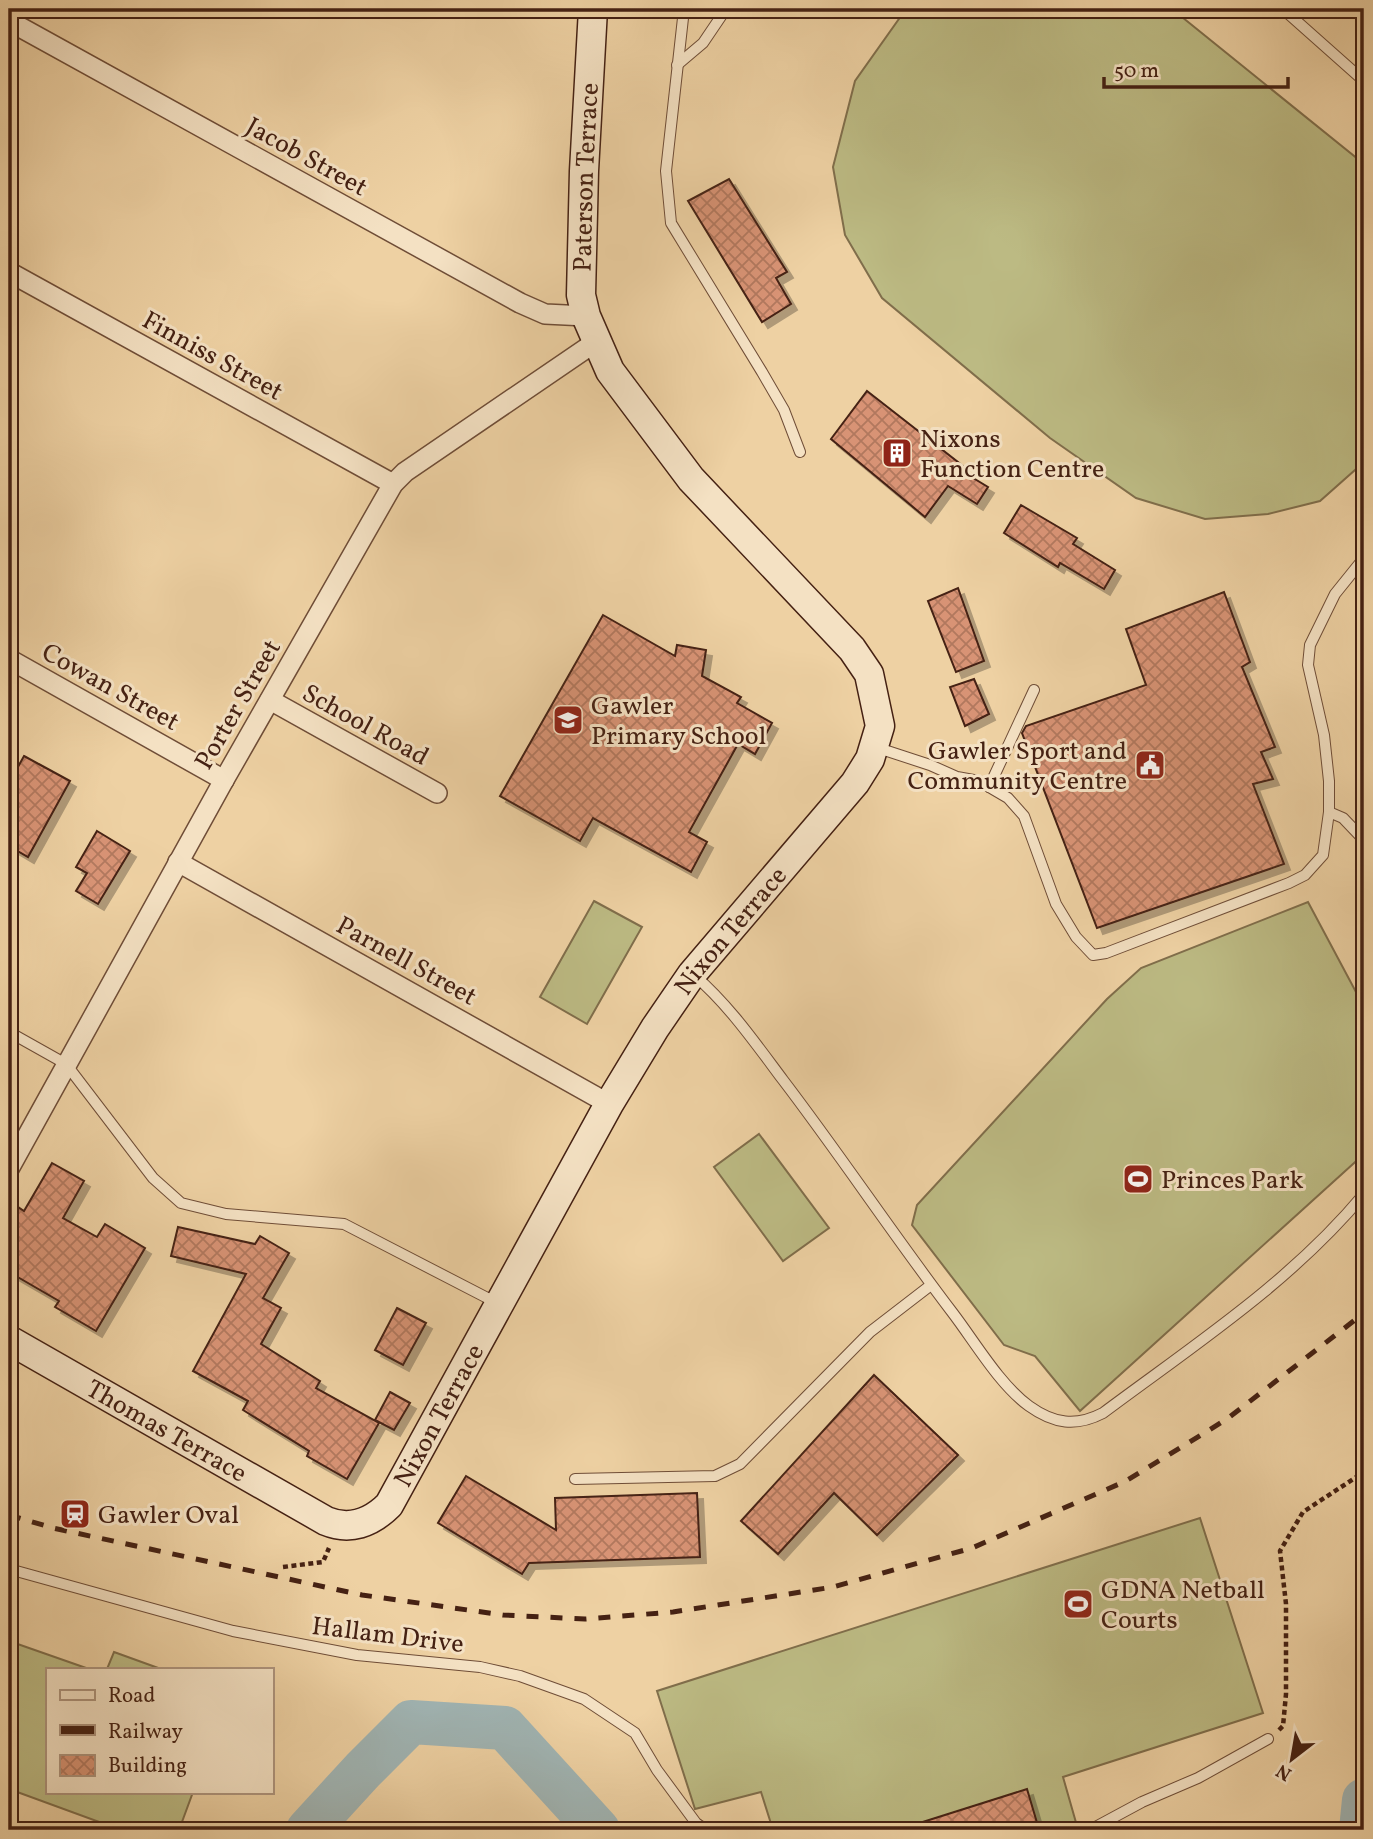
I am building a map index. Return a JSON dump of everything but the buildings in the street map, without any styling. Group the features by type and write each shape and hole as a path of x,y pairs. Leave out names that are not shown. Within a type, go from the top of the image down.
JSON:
{"street":[{"name":"Paterson Terrace","path":"592,328 581,295 584,171 593,9"},
{"name":"Jacob Street","path":"9,21 520,303 545,314 592,328"},
{"name":"Finniss Street","path":"9,272 393,484"},
{"name":"Porter Street","path":"9,1169 178,862 393,484 592,328"},
{"name":"Nixon Terrace","path":"332,1524 350,1526 367,1521 389,1505 609,1104 655,1028 692,974 855,782 870,759 880,726 869,674 852,649 691,479 610,370 592,328"},
{"name":"Cowan Street","path":"9,659 224,780"},
{"name":"School Road","path":"270,700 437,793"},
{"name":"Parnell Street","path":"178,862 609,1104"},
{"name":"Thomas Terrace","path":"9,1340 332,1524"}],"lane":[{"path":"684,9 666,171 671,223 784,410 800,452"},
{"path":"677,65 704,43 726,9"},
{"path":"1283,9 1364,81"},
{"path":"875,747 957,777 979,781 1008,798 1024,816 1056,904 1076,937 1093,955 1106,953 1289,883 1306,875 1324,855 1329,812 1324,735 1308,665 1310,645 1335,594 1364,558"},
{"path":"989,787 1034,690"},
{"path":"1329,812 1343,818 1364,840"},
{"path":"692,974 712,991 749,1035 839,1153 897,1240 1012,1391 1051,1419 1067,1423 1091,1419 1103,1413 1253,1301 1312,1251 1364,1194"},
{"path":"9,1032 66,1064 153,1178 181,1203 226,1214 344,1224 499,1304"},
{"path":"575,1479 715,1476 740,1464 870,1332 932,1285"},
{"name":"Hallam Drive","path":"9,1569 233,1631 357,1655 480,1667 520,1675 584,1699 635,1733 657,1770 696,1823 706,1830"},
{"path":"1090,1830 1142,1802 1198,1778 1268,1740"}],"path":[{"path":"1268,1740 1283,1726 1286,1694 1286,1604 1280,1551 1303,1512 1364,1472"},
{"path":"284,1567 323,1562 332,1524"}],"shaded area":[{"path":"906,9 1172,9 1364,164 1364,462 1320,501 1268,514 1205,519 1136,498 1050,438 882,298 845,235 833,167 855,81"},
{"path":"594,901 642,927 587,1024 540,997"},
{"name":"Princes Park","path":"1308,902 1364,1007 1364,1154 1080,1411 1035,1356 1004,1345 912,1225 917,1205 1107,999 1141,968"},
{"path":"759,1134 829,1228 783,1261 714,1167"},
{"name":"GDNA Netball Courts","path":"1200,1518 1263,1713 1063,1777 1077,1826 1063,1830 773,1830 761,1792 695,1809 657,1691"},
{"path":"9,1641 86,1668 46,1668 46,1794 192,1794 179,1830 121,1830 9,1789"},
{"path":"114,1652 158,1668 107,1668"}],"waterway":[{"path":"308,1830 411,1722 505,1728 598,1830"},
{"path":"1361,1830 1364,1800"}],"railway":[{"path":"9,1515 53,1528 362,1595 503,1615 585,1619 673,1612 833,1587 972,1548 1126,1481 1227,1419 1364,1313"}],"place":[{"name":"Nixons Function Centre","path":"897,453"},
{"name":"Gawler Primary School","path":"568,720"},
{"name":"Gawler Sport and Community Centre","path":"1150,765"},
{"name":"Princes Park","path":"1138,1179"},
{"name":"Gawler Oval","path":"75,1514"},
{"name":"GDNA Netball Courts","path":"1078,1604"}]}
